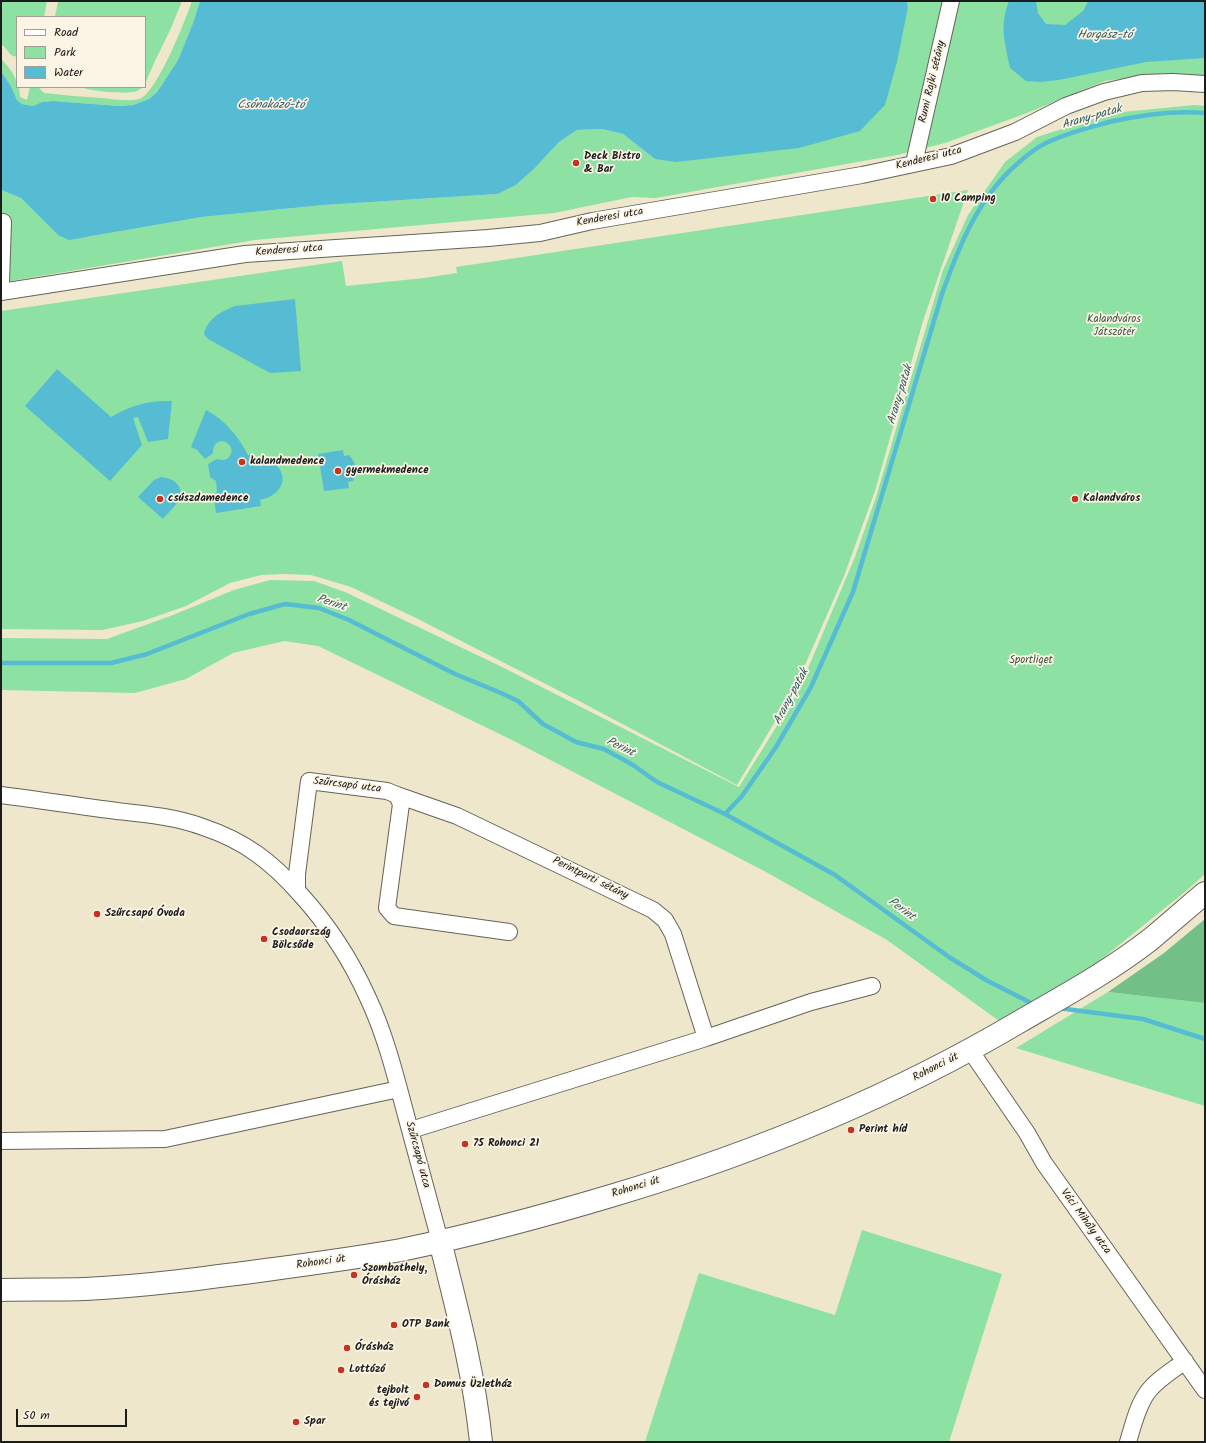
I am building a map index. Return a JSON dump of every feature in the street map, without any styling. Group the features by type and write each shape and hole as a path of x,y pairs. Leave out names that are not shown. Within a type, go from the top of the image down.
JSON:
{"main road":[{"name":"Rohonci út","path":"1,1290 87,1289 212,1278 354,1258 468,1236 569,1209 653,1183 737,1155 826,1120 922,1075 970,1050 1094,978 1150,939 1205,893"},
{"name":"Szűrcsapó utca","path":"440,1242 469,1360 478,1412 481,1442"}],"street":[{"name":"Rumi Rajki sétány","path":"914,163 951,1"},
{"name":"Kenderesi utca","path":"1,292 245,254 488,238 540,233 592,221 862,175 951,156 1014,132 1066,106 1104,92 1142,84 1173,82 1205,84"},
{"path":"1,222 3,222 1,282"},
{"name":"Szűrcsapó utca","path":"296,890 309,780 388,791 397,795"},
{"name":"Szűrcsapó utca","path":"1,795 173,819 202,826 231,838 258,854 296,890 333,934 354,968 369,999 384,1036 400,1088 440,1242"},
{"path":"397,795 401,804 386,908 394,916 509,932"},
{"name":"Perintparti sétány","path":"397,795 457,816 653,910 665,920 673,934 706,1038"},
{"path":"410,1130 706,1038 811,1002 872,986"},
{"name":"Váci Mihály utca","path":"970,1050 1028,1133 1044,1163 1205,1390"},
{"path":"1,1141 165,1139 400,1088"},
{"path":"1128,1442 1137,1412 1147,1393 1161,1379 1185,1361"}],"green space":[{"path":"1,1 47,1 44,16 16,16 16,57 11,55 1,43"},
{"path":"58,1 182,1 146,82 146,16 55,16"},
{"path":"192,1 200,1 178,60 157,92 149,99 133,105 119,106 53,101 42,102 33,106 22,104 17,100 11,86 1,71 1,59 14,75 16,88 19,88 20,97 27,100 30,88 39,88 44,93 121,100 139,99 154,85 170,55"},
{"path":"907,1 1205,1 1205,77 1150,75 1105,81 1027,113 945,143 897,155 656,198 632,197 554,213 255,240 5,282 1,190 21,198 58,235 87,237 202,217 324,205 498,194 516,185 534,169 559,142 577,130 602,129 623,134 655,159 908,7"},
{"path":"85,88 142,88 135,92 127,93 98,91"},
{"name":"Sportliget","path":"1194,105 1205,106 1205,874 1093,966 1002,1023 887,940 766,872 510,739 318,646 284,641 233,653 186,679 135,693 1,690 1,638 107,639 173,615 234,590 270,580 314,581 345,592 500,666 739,787 798,692 855,557 876,497 943,270 968,215 1005,162 1037,137 1112,113"},
{"path":"968,190 923,321 875,491 844,576 794,690 737,785 581,702 418,619 351,587 311,575 261,575 230,583 186,606 143,621 102,630 1,629 1,311 342,261 346,286 424,278 457,273 456,267"},
{"path":"1205,919 1205,1003 1108,992 1164,953"},
{"path":"1108,992 1205,1003 1205,1106 1016,1048"},
{"path":"862,1230 1002,1274 949,1442 645,1442 699,1273 835,1315"}],"water":[{"name":"Csónakázó-tó","path":"200,1 907,1 908,7 897,62 885,105 860,131 799,148 676,162 655,159 623,134 602,129 577,130 559,142 534,169 516,185 498,194 324,205 202,217 69,240 58,235 21,198 1,190 1,71 11,86 17,100 22,104 33,106 42,102 53,101 119,106 133,105 149,99 157,92 178,60"},
{"name":"Horgász-tó","path":"1009,1 1036,1 1038,13 1046,24 1065,25 1083,11 1088,1 1205,1 1205,58 1146,62 1059,80 1040,82 1026,81 1010,68 1004,34 1004,19"},
{"path":"295,299 301,371 270,373 208,339 204,334 208,324 216,316 235,306"},
{"path":"57,369 111,417 140,404 156,401 172,401 168,439 148,442 138,417 133,418 142,445 110,481 25,406"},
{"name":"kalandmedence","path":"206,410 213,414 230,429 240,441 248,455 253,455 254,460 274,464 280,469 282,483 278,490 271,496 260,500 261,506 216,513 214,496 217,491 216,481 210,477 208,464 217,459 227,459 231,452 231,448 229,444 221,441 214,446 213,453 205,459 197,450 191,447"},
{"name":"gyermekmedence","path":"343,450 344,456 349,455 355,464 356,470 353,481 348,482 349,488 324,491 318,454"},
{"name":"csúszdamedence","path":"161,477 174,481 180,490 179,499 163,519 138,497 154,480"}],"waterway":[{"name":"Arany-patak","path":"725,814 742,796 776,747 811,687 853,592 942,294 955,258 971,224 991,192 1003,177 1027,155 1042,145 1061,136 1109,122 1133,117 1181,112 1205,113"},
{"name":"Perint","path":"1,663 111,663 147,654 249,614 285,604 319,608 349,620 455,674 518,701 543,724 576,742 604,749 633,765 657,782 725,814 835,875 949,957 986,980 1035,1005"},
{"name":"Perint","path":"1058,1008 1143,1019 1205,1039"}],"place":[{"name":"Deck Bistro & Bar","path":"576,163"},
{"name":"10 Camping","path":"933,199"},
{"name":"kalandmedence","path":"242,462"},
{"name":"gyermekmedence","path":"338,471"},
{"name":"csúszdamedence","path":"160,499"},
{"name":"Kalandváros","path":"1075,499"},
{"name":"Szűrcsapó Óvoda","path":"97,914"},
{"name":"Csodaország Bölcsőde","path":"264,939"},
{"name":"Perint híd","path":"851,1130"},
{"name":"75 Rohonci 21","path":"465,1144"},
{"name":"Szombathely, Órásház","path":"354,1275"},
{"name":"OTP Bank","path":"394,1325"},
{"name":"Órásház","path":"347,1348"},
{"name":"Lottózó","path":"341,1370"},
{"name":"Domus Üzletház","path":"426,1385"},
{"name":"tejbolt és tejivó","path":"417,1397"},
{"name":"Spar","path":"296,1422"}],"park label":[{"name":"Kalandváros Játszótér","path":"1114,326"}]}
